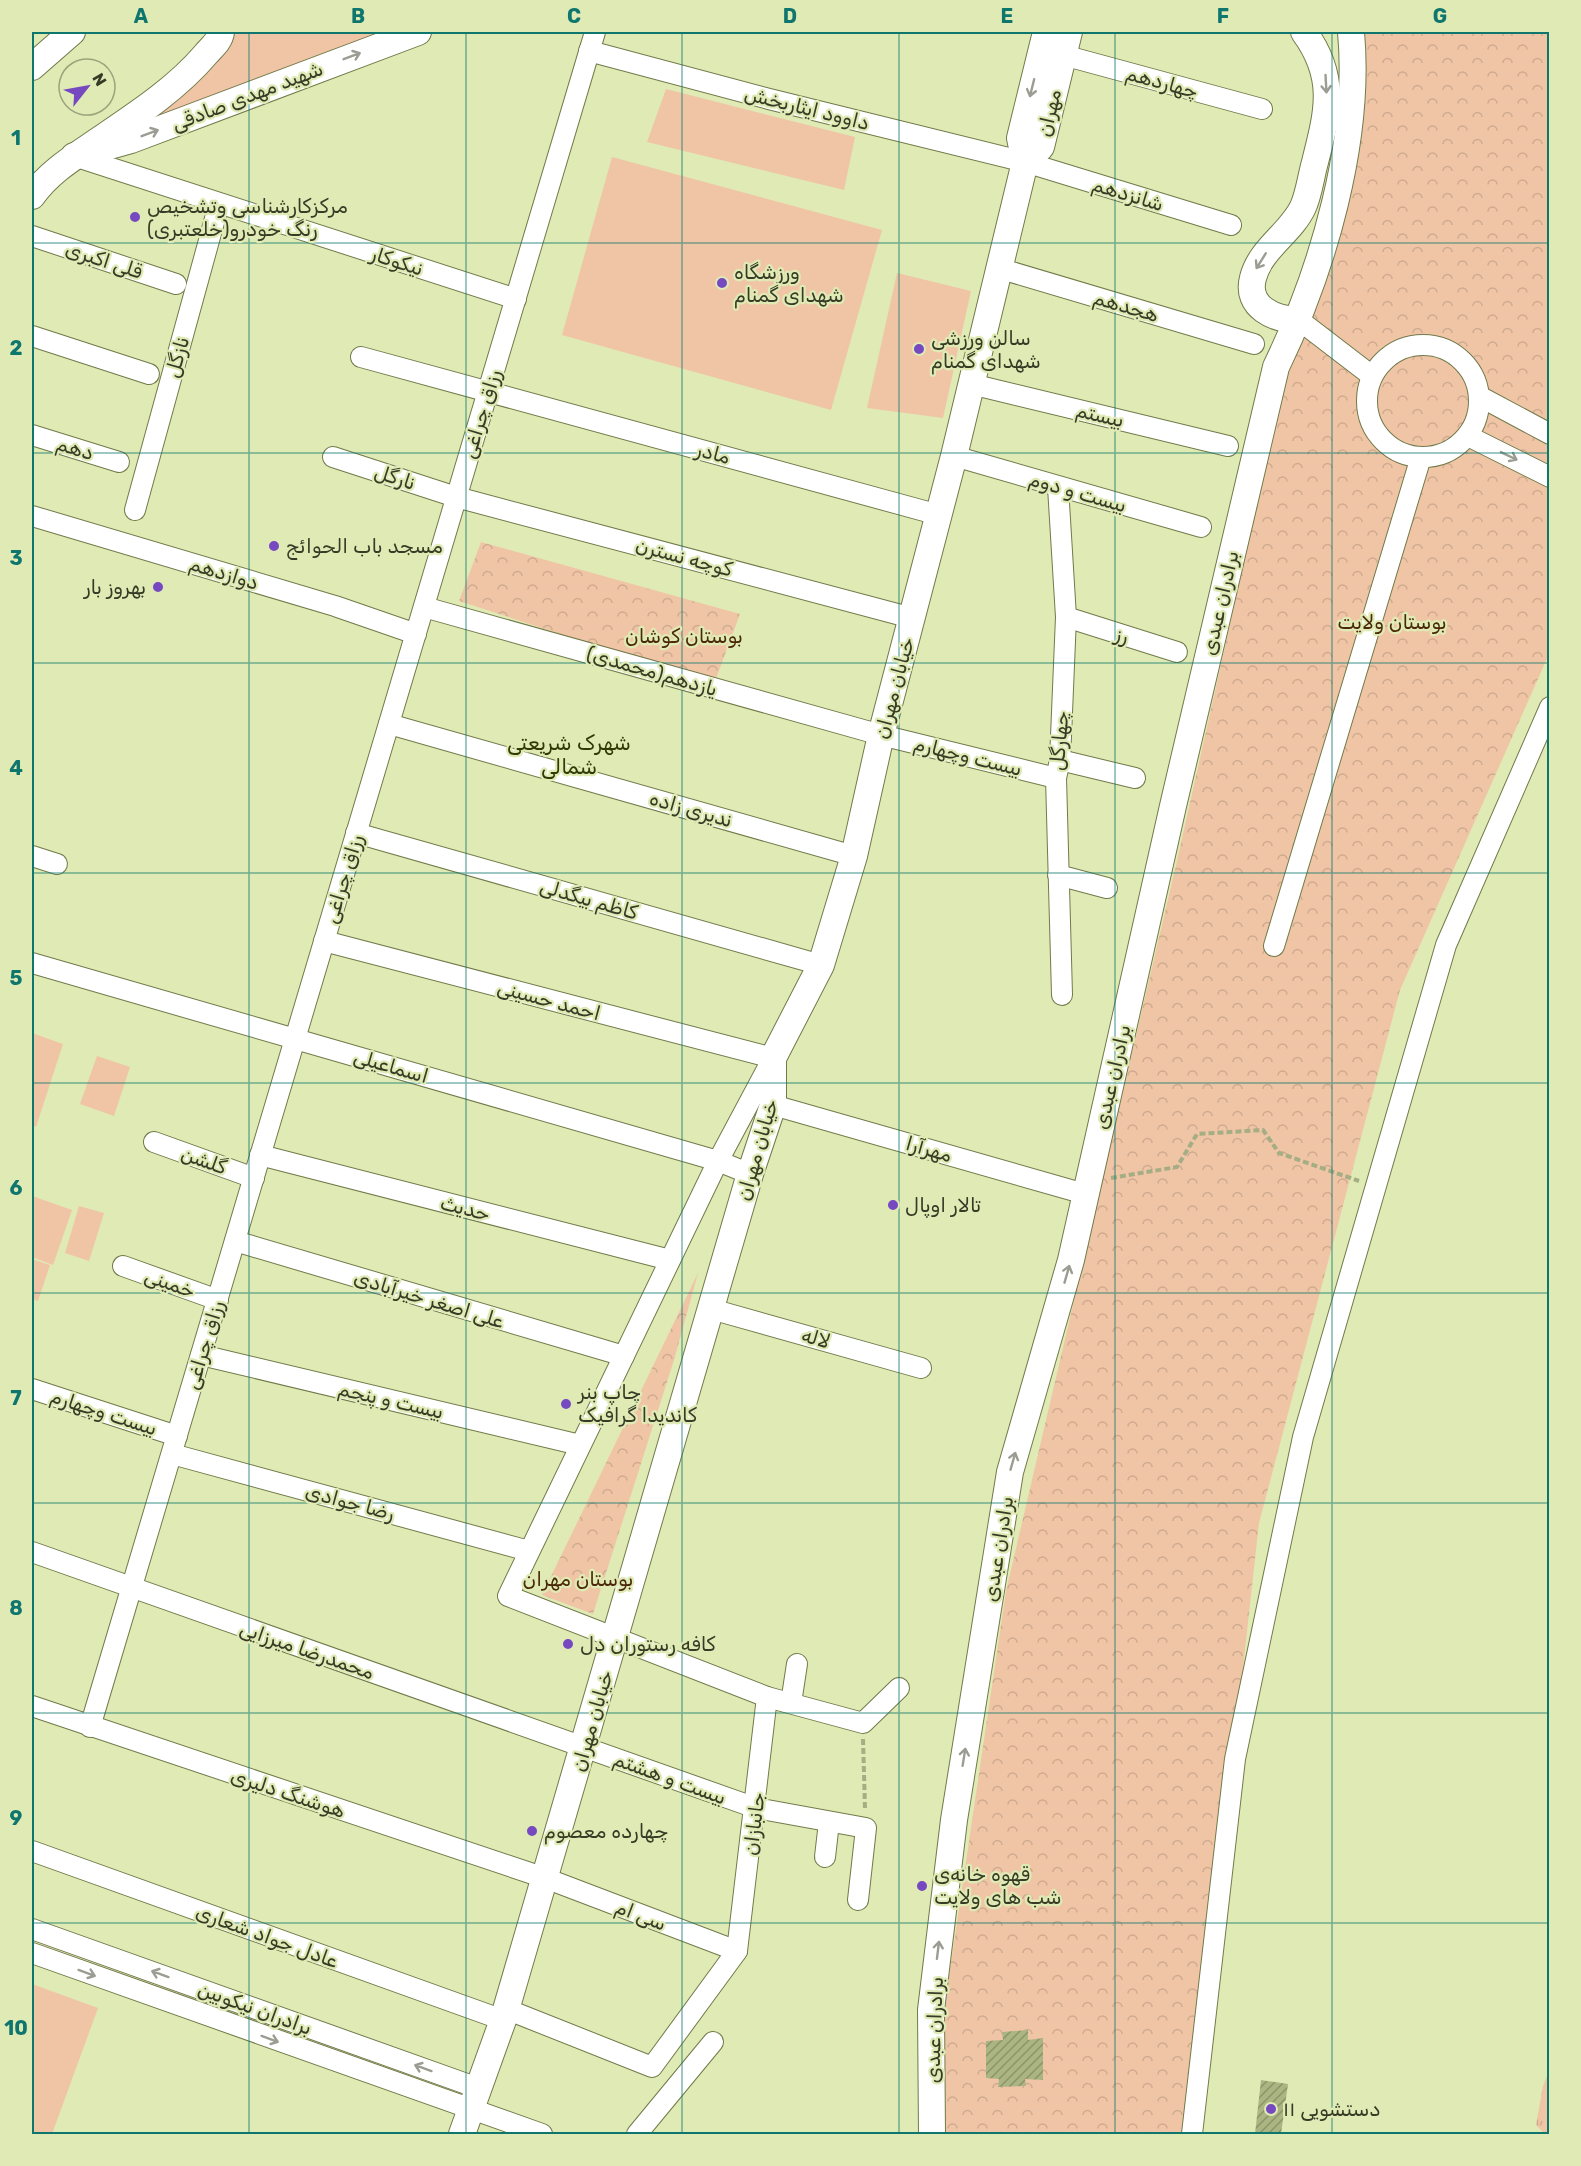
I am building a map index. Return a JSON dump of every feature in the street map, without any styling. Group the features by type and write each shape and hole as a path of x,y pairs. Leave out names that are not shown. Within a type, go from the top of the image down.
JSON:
{"main road":[{"path":"32,67 72,32"},
{"path":"32,196 44,179 74,156 152,105 200,61 220,37 221,32"},
{"name":"شهید مهدی صادقی","path":"74,156 131,140 418,32"},
{"name":"مهران","path":"1025,162 1020,138 1046,32"},
{"path":"1299,320 1281,320 1265,312 1253,297 1252,280 1259,263 1303,207 1327,116 1327,77 1317,50 1304,32"},
{"name":"برادران عبدی","path":"932,2134 931,2010 954,1820 1008,1484 1071,1260 1095,1186 1276,368 1299,320 1327,230 1351,122 1350,35"},
{"name":"مهران","path":"1025,162 1041,147 1066,43"},
{"name":"خیابان مهران","path":"470,2111 504,2014 545,1878 750,1174 773,1105 773,1058 821,965 854,856 881,735 954,456 1025,162"}],"street":[{"name":"رزاق چراغی","path":"90,1727 595,32"},
{"name":"چهاردهم","path":"1066,43 1262,109"},
{"name":"داوود ایثاربخش","path":"590,51 769,99 1025,162"},
{"name":"نیکوکار","path":"74,156 516,299"},
{"name":"شانزدهم","path":"1025,162 1231,225"},
{"name":"نازگل","path":"135,510 219,204"},
{"name":"قلی اکبری","path":"32,236 176,284"},
{"name":"هجدهم","path":"998,268 1254,344"},
{"path":"1299,320 1372,376"},
{"path":"32,336 149,374"},
{"path":"1415,345 1433,345 1450,351 1464,362 1474,377 1479,396 1478,415 1468,436 1457,446 1440,455 1421,457 1403,453 1387,444 1374,429 1368,411 1367,393 1372,376 1383,361 1398,350 1415,345"},
{"name":"مادر","path":"362,357 939,514"},
{"name":"بیستم","path":"971,384 1228,446"},
{"path":"1479,396 1550,434"},
{"name":"دهم","path":"32,435 119,462"},
{"path":"1468,436 1550,477"},
{"name":"بیست و دوم","path":"954,456 1201,527"},
{"name":"نارگل","path":"333,457 456,497"},
{"path":"1274,946 1421,457"},
{"name":"چهارگل","path":"1058,487 1066,617 1058,769 1058,875 1062,994"},
{"name":"کوچه نسترن","path":"456,497 912,618"},
{"name":"دوازدهم","path":"32,516 335,606 416,634"},
{"name":"یازدهم(محمدی)","path":"424,607 881,735"},
{"name":"رز","path":"1066,617 1177,652"},
{"path":"1192,2134 1235,1759 1303,1437 1446,945 1550,707"},
{"name":"ندیری زاده","path":"389,724 854,856"},
{"name":"بیست وچهارم","path":"881,735 1058,769 1135,778"},
{"name":"کاظم بیگدلی","path":"356,833 821,965"},
{"path":"32,856 57,864"},
{"path":"1058,875 1107,888"},
{"name":"احمد حسینی","path":"324,941 773,1058"},
{"name":"اسماعیلی","path":"32,963 718,1161 750,1174"},
{"path":"773,1058 718,1161 508,1596 767,1697 863,1723 899,1688"},
{"name":"مهرآرا","path":"773,1105 1095,1186"},
{"name":"گلشن","path":"154,1142 254,1178"},
{"name":"حدیث","path":"261,1155 670,1260"},
{"name":"علی اصغر خیرآبادی","path":"235,1241 624,1356"},
{"name":"خمینی","path":"123,1266 218,1300"},
{"name":"لاله","path":"711,1309 921,1368"},
{"name":"بیست و پنجم","path":"201,1355 580,1445"},
{"name":"بیست وچهارم","path":"32,1389 174,1445"},
{"name":"رضا جوادی","path":"174,1445 529,1551"},
{"name":"محمدرضا میرزایی","path":"32,1552 131,1589 584,1747"},
{"path":"791,1703 797,1664"},
{"name":"جانبازان","path":"737,1951 756,1808 767,1697"},
{"name":"هوشنگ دلیری","path":"32,1706 545,1878"},
{"name":"بیست و هشتم","path":"584,1747 756,1808 866,1828"},
{"path":"825,1857 829,1821"},
{"path":"858,1900 866,1828"},
{"name":"عادل جواد شعاری","path":"32,1851 652,2067 737,1951"},
{"name":"سی ام","path":"545,1878 737,1951"},
{"name":"برادران نیکوبین","path":"32,1929 470,2111"},
{"name":"برادران نیکوبین","path":"32,1953 470,2111"},
{"path":"637,2134 713,2042"},
{"path":"470,2111 542,2134"}],"path":[{"path":"1095,1186 1178,1167 1197,1134 1263,1130 1279,1153 1376,1187"},
{"path":"863,1723 866,1828"}],"green space":[{"path":"232,32 383,32 130,127 213,65 223,54"},
{"name":"بوستان ولایت","path":"1363,32 1549,32 1549,654 1400,990 1259,1523 1205,2012 1199,2134 945,2134 944,2010 1006,1591 1176,865"},
{"path":"666,89 855,137 844,190 647,142"},
{"name":"ورزشگاه شهدای گمنام","path":"612,157 882,230 831,410 562,335"},
{"name":"سالن ورزشی شهدای گمنام","path":"897,273 971,291 943,418 867,408"},
{"name":"بوستان کوشان","path":"481,542 740,614 714,684 459,601"},
{"path":"32,1033 63,1044 36,1127 32,1125"},
{"path":"97,1056 130,1067 114,1116 80,1104"},
{"path":"32,1196 72,1210 53,1265 32,1257"},
{"path":"79,1206 104,1213 89,1261 65,1253"},
{"path":"32,1259 50,1265 38,1301 32,1299"},
{"name":"بوستان مهران","path":"698,1273 674,1360 593,1614 542,1595"},
{"path":"32,1984 98,2008 52,2134 32,2134"},
{"path":"1549,2071 1549,2133 1545,2134 1536,2125 1543,2086"}],"building":[{"path":"1028,2030 1028,2040 1043,2038 1043,2080 1025,2079 1026,2086 998,2087 999,2079 986,2078 986,2041 1003,2040 1002,2032"},
{"name":"دستشویی ۱۱","path":"1261,2080 1288,2084 1281,2134 1255,2134"}],"place":[{"name":"مرکزکارشناسی وتشخیص رنگ خودرو(خلعتبری)","path":"135,217"},
{"name":"ورزشگاه شهدای گمنام","path":"722,283"},
{"name":"سالن ورزشی شهدای گمنام","path":"919,349"},
{"name":"مسجد باب الحوائج","path":"274,546"},
{"name":"بهروز بار","path":"158,587"},
{"name":"تالار اوپال","path":"893,1205"},
{"name":"چاپ بنر کاندیدا گرافیک","path":"566,1404"},
{"name":"کافه رستوران دل","path":"568,1644"},
{"name":"چهارده معصوم","path":"532,1831"},
{"name":"قهوه خانه‌ی شب های ولایت","path":"922,1886"},
{"name":"دستشویی ۱۱","path":"1271,2109"}],"district":[{"name":"شهرک شریعتی شمالی","path":"569,755"}]}
